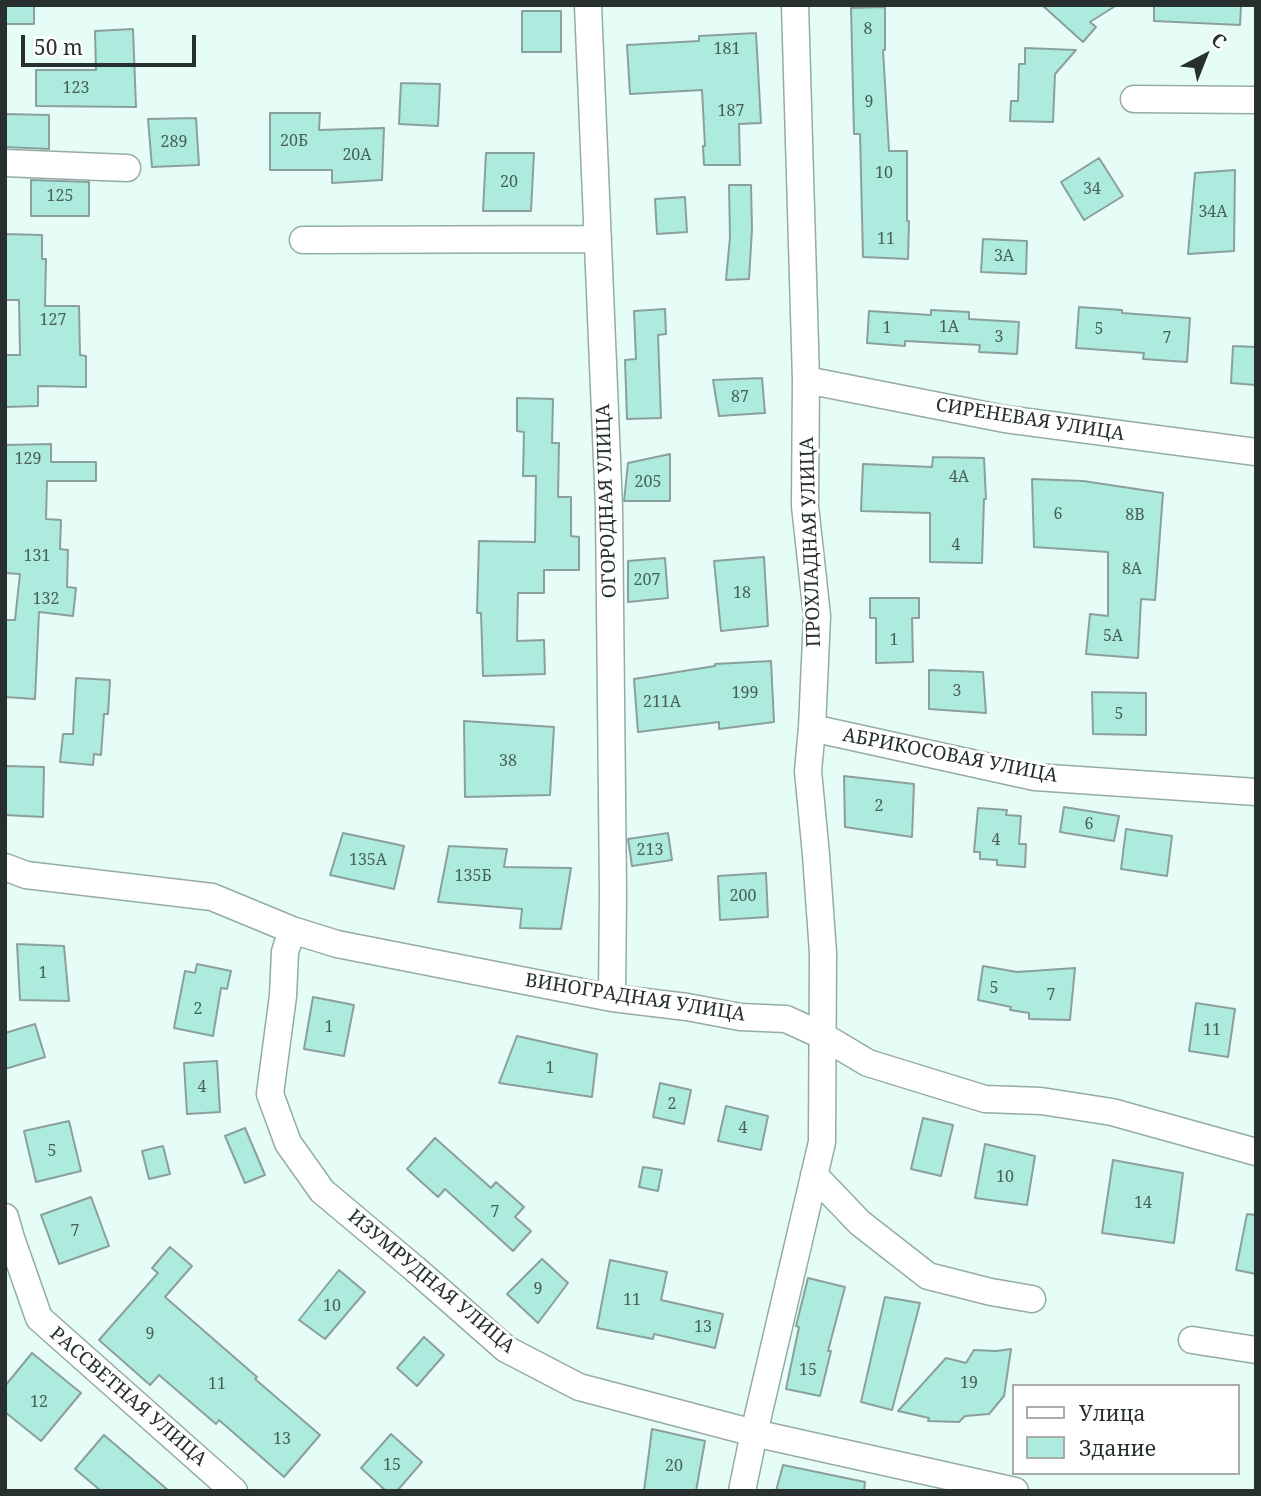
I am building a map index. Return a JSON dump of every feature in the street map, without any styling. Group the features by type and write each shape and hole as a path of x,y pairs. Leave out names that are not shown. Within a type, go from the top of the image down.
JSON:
{"street":[{"name":"ОГОРОДНАЯ УЛИЦА","path":"588,5 609,508 612,998"},
{"name":"ПРОХЛАДНАЯ УЛИЦА","path":"742,1491 821,1142 823,953 808,771 817,616 805,506 806,380 795,5"},
{"path":"1134,99 1256,100"},
{"path":"5,163 127,168"},
{"path":"303,240 598,239"},
{"name":"СИРЕНЕВАЯ УЛИЦА","path":"806,380 1005,419 1256,453"},
{"name":"АБРИКОСОВАЯ УЛИЦА","path":"812,728 1035,778 1256,792"},
{"name":"ВИНОГРАДНАЯ УЛИЦА","path":"5,867 26,875 212,897 292,930 337,944 612,998 687,1007 740,1017 786,1019 821,1035 868,1063 985,1099 1041,1101 1112,1112 1256,1152"},
{"name":"ИЗУМРУДНАЯ УЛИЦА","path":"292,930 285,952 283,996 270,1094 288,1143 322,1191 506,1349 579,1387 754,1433 1014,1491"},
{"path":"814,1175 860,1223 928,1276 1032,1299"},
{"name":"РАССВЕТНАЯ УЛИЦА","path":"5,1217 39,1318 234,1491"},
{"path":"1192,1340 1256,1350"}],"building":[{"path":"5,5 34,5 34,24 5,24"},
{"path":"1042,5 1117,5 1090,22 1096,27 1083,42"},
{"path":"1154,5 1241,5 1240,25 1154,21"},
{"path":"885,7 883,50 889,151 907,151 908,259 863,257 860,134 854,134 851,8"},
{"path":"522,11 561,11 561,52 522,52"},
{"path":"133,29 136,107 36,106 36,70 96,70 95,31"},
{"path":"756,33 761,123 739,124 740,165 704,165 702,90 630,94 627,45 699,41 699,36"},
{"path":"1025,48 1076,50 1055,74 1053,122 1010,121 1011,101 1018,101 1019,64 1025,64"},
{"path":"401,83 440,84 438,126 399,124"},
{"path":"270,113 320,113 319,130 384,128 382,180 332,183 332,170 270,170"},
{"path":"5,114 49,115 49,149 5,147"},
{"path":"196,118 199,165 152,167 148,119"},
{"path":"486,153 534,153 531,211 483,211"},
{"path":"1099,158 1123,196 1084,220 1061,182"},
{"path":"1235,170 1234,251 1188,254 1195,173"},
{"path":"31,180 89,182 89,216 31,216"},
{"path":"729,185 751,185 749,279 726,280 730,237"},
{"path":"685,197 687,232 657,234 655,199"},
{"path":"5,234 42,235 42,259 46,259 45,306 79,306 80,355 86,356 86,387 38,386 38,406 5,407 5,355 20,355 19,300 5,300"},
{"path":"983,239 1027,241 1026,274 981,272"},
{"path":"1079,307 1190,318 1187,362 1143,359 1144,353 1076,348"},
{"path":"665,309 666,334 658,335 661,418 627,419 625,360 636,359 634,311"},
{"path":"931,310 969,312 969,319 1019,322 1017,354 979,352 980,345 905,341 905,346 867,343 869,311 931,315"},
{"path":"1233,346 1256,347 1256,385 1231,383"},
{"path":"762,378 765,413 719,416 713,380"},
{"path":"517,398 553,399 552,443 559,443 558,497 571,497 571,536 579,537 579,570 544,570 544,593 518,593 517,641 544,640 545,674 483,676 481,613 477,613 479,541 535,542 536,476 523,476 524,432 517,431"},
{"path":"51,444 51,462 96,462 96,481 47,481 46,519 61,520 60,549 68,550 67,587 76,588 73,616 39,612 35,699 5,697 5,620 15,620 20,574 5,573 5,445"},
{"path":"670,454 670,501 624,501 628,463"},
{"path":"933,457 984,458 986,499 982,563 930,562 930,513 861,511 863,464 932,467"},
{"path":"1032,479 1083,481 1163,493 1155,600 1141,599 1138,658 1086,654 1090,614 1108,616 1108,552 1034,547"},
{"path":"764,557 768,626 721,631 714,561"},
{"path":"665,558 668,598 628,602 628,561"},
{"path":"870,598 919,598 919,618 912,618 913,662 876,663 876,618 870,618"},
{"path":"771,661 774,722 719,729 719,722 638,732 634,679 715,664"},
{"path":"929,670 983,672 986,713 929,709"},
{"path":"76,678 110,680 101,755 94,754 93,765 60,762 63,734 73,734"},
{"path":"1092,692 1146,693 1146,735 1093,734"},
{"path":"464,721 554,727 550,795 465,797"},
{"path":"5,766 44,767 43,817 5,815"},
{"path":"844,776 914,784 912,837 845,827"},
{"path":"1064,807 1119,816 1114,841 1060,832"},
{"path":"978,808 1007,810 1006,815 1021,816 1019,844 1026,844 1025,867 997,865 997,860 980,859 980,852 974,852"},
{"path":"1126,829 1172,836 1167,876 1121,869"},
{"path":"343,833 404,846 394,889 330,875"},
{"path":"668,833 672,860 632,866 628,839"},
{"path":"449,846 507,849 504,867 571,868 561,929 520,928 522,909 438,902"},
{"path":"766,873 768,917 720,920 718,876"},
{"path":"17,944 64,946 69,1001 20,1000"},
{"path":"197,964 231,971 227,989 221,988 213,1036 174,1028 185,971 195,973"},
{"path":"983,966 1017,972 1075,968 1070,1020 1029,1019 1029,1013 978,1000"},
{"path":"313,997 354,1005 344,1056 304,1049"},
{"path":"1196,1003 1235,1009 1228,1057 1189,1051"},
{"path":"35,1024 45,1057 5,1069 5,1033"},
{"path":"517,1036 597,1054 592,1097 499,1083"},
{"path":"217,1061 220,1112 187,1114 184,1063"},
{"path":"660,1083 691,1090 684,1124 653,1117"},
{"path":"726,1106 768,1116 761,1150 718,1141"},
{"path":"923,1118 953,1125 941,1176 911,1169"},
{"path":"69,1121 81,1171 36,1182 24,1131"},
{"path":"245,1128 265,1175 245,1183 225,1136"},
{"path":"435,1138 491,1188 496,1182 524,1207 515,1217 531,1231 513,1251 445,1189 438,1197 407,1169"},
{"path":"985,1144 1035,1156 1027,1205 975,1198"},
{"path":"163,1146 170,1174 149,1179 142,1151"},
{"path":"1113,1160 1183,1173 1174,1243 1102,1233"},
{"path":"643,1167 662,1170 658,1191 639,1187"},
{"path":"91,1197 109,1246 59,1264 41,1215"},
{"path":"1247,1214 1256,1215 1256,1274 1236,1270"},
{"path":"170,1247 192,1266 165,1297 320,1435 284,1477 219,1420 216,1424 159,1375 150,1385 99,1340 158,1273 152,1268"},
{"path":"542,1259 568,1283 538,1323 507,1294"},
{"path":"610,1260 667,1272 661,1300 723,1314 715,1348 654,1334 653,1339 597,1328"},
{"path":"339,1270 365,1292 325,1339 299,1320"},
{"path":"808,1278 845,1287 828,1351 831,1351 820,1396 786,1389 799,1327 796,1326"},
{"path":"885,1297 920,1303 892,1410 861,1402"},
{"path":"424,1337 444,1355 417,1386 397,1368"},
{"path":"1011,1349 1004,1396 989,1414 965,1416 959,1422 928,1421 929,1418 898,1411 946,1358 966,1363 974,1350"},
{"path":"32,1353 81,1393 41,1441 5,1412 5,1386"},
{"path":"652,1429 705,1441 696,1491 644,1491"},
{"path":"391,1434 422,1462 397,1491 386,1491 361,1468"},
{"path":"104,1435 169,1491 101,1491 75,1469"},
{"path":"783,1465 865,1482 864,1491 776,1491"}]}
